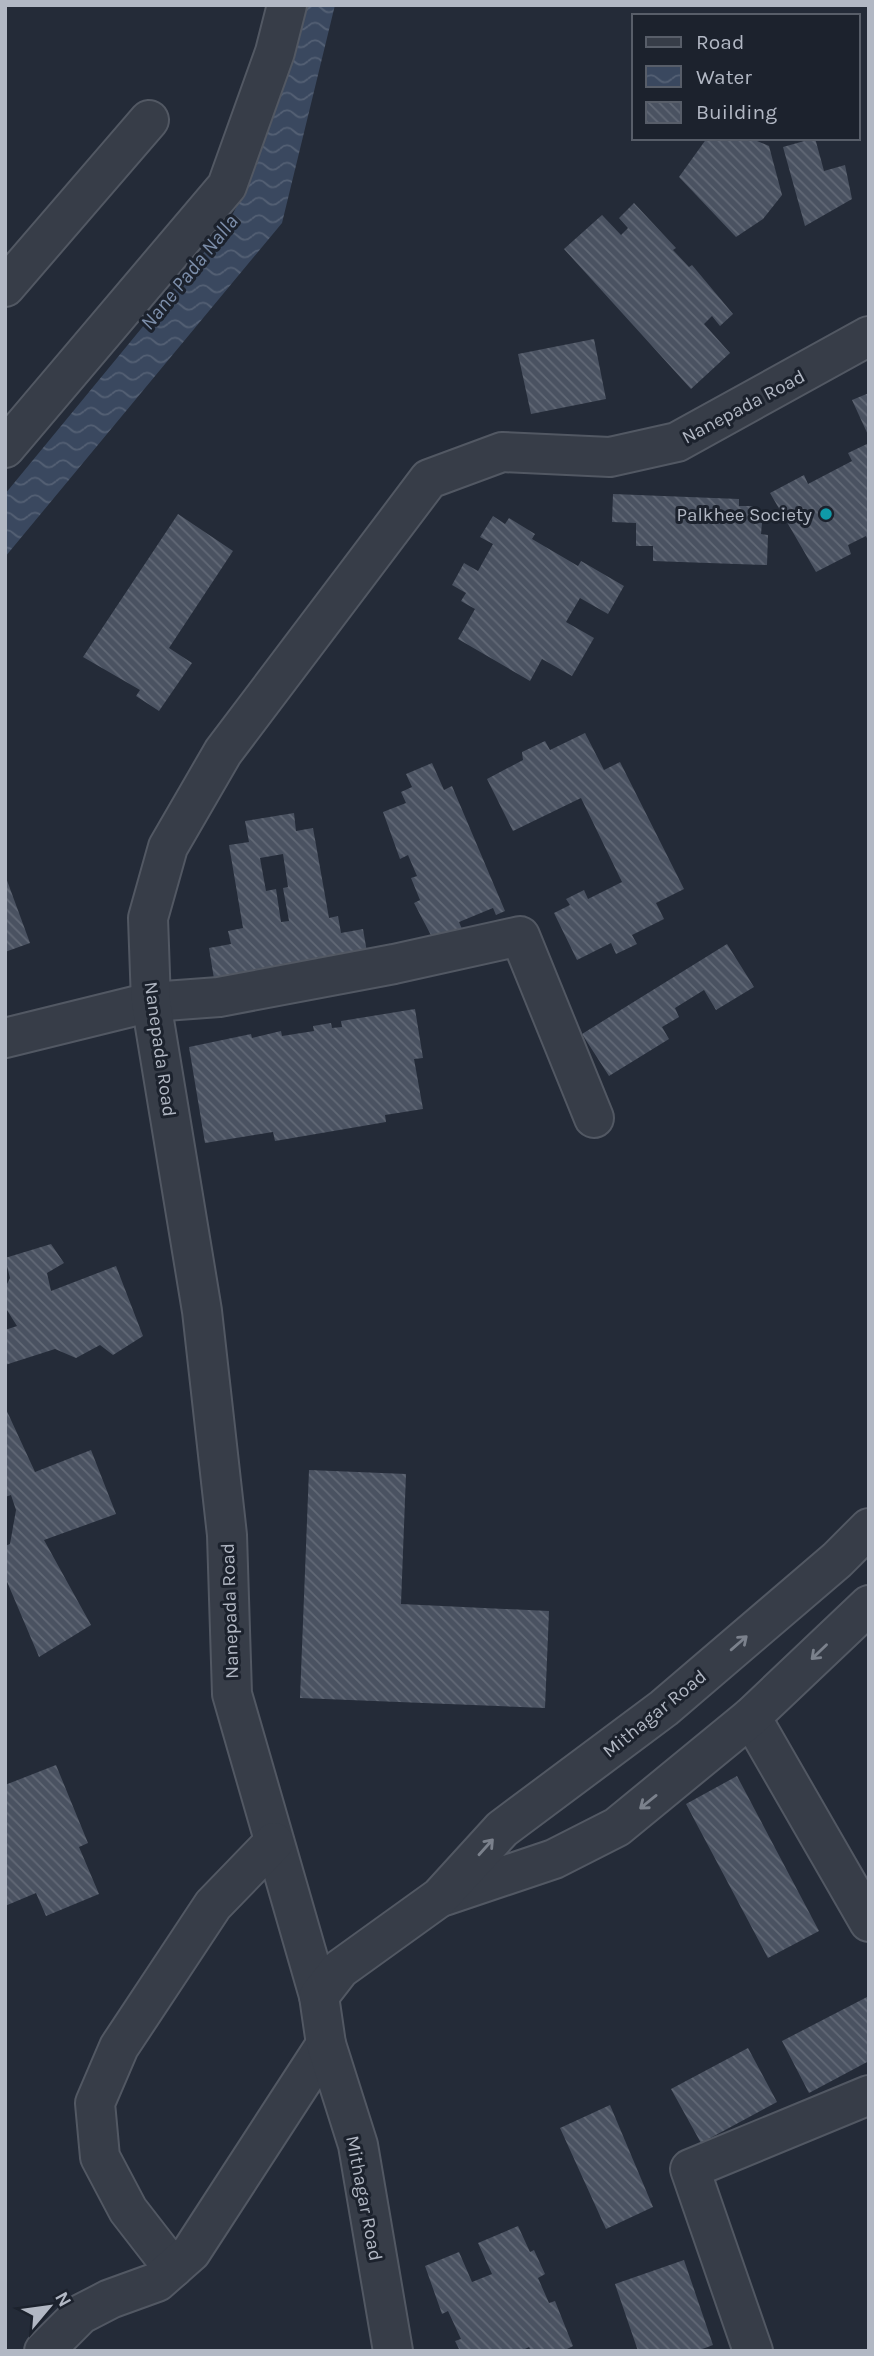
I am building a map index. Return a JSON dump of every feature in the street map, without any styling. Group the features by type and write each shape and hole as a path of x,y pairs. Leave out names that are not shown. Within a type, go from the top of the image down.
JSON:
{"street":[{"path":"5,448 227,186 275,52 286,5"},
{"path":"5,287 149,120"},
{"name":"Nanepada Road","path":"318,1996 232,1694 227,1535 202,1311 151,1002 148,918 168,847 223,752 429,479 502,452 610,457 677,442 869,335"},
{"path":"5,1038 151,1002 219,997 394,964 520,936 594,1118"},
{"name":"Mithagar Road","path":"393,2351 358,2145 326,2044 318,1996 340,1969 440,1897 502,1829 664,1708 837,1560 869,1528"},
{"name":"Mithagar Road","path":"440,1897 554,1859 617,1827 751,1717 869,1605"},
{"path":"751,1717 869,1922"},
{"path":"173,2268 128,2210 100,2157 95,2104 119,2047 213,1905 274,1842"},
{"path":"44,2351 81,2314 110,2299 157,2282 191,2252 326,2044"},
{"path":"753,2351 690,2169 869,2095"}],"water":[{"name":"Nane Pada Nalla","path":"301,5 335,5 282,223 5,557 5,494 229,222 257,164"}],"building":[{"path":"706,140 755,140 769,146 782,195 763,219 736,237 679,177"},
{"path":"816,140 824,171 845,165 852,199 805,226 783,147"},
{"path":"634,203 676,248 673,250 689,267 692,265 733,314 720,326 712,316 704,324 730,353 691,389 564,249 602,215 621,235 628,228 619,218"},
{"path":"594,339 606,399 531,414 518,354"},
{"path":"869,393 869,437 852,400"},
{"name":"Palkhee Society","path":"869,443 869,543 866,536 848,545 851,554 816,572 770,493 804,475 808,484 852,461 848,453"},
{"path":"613,494 739,499 739,506 753,506 753,522 762,523 761,534 768,535 767,565 653,561 653,546 636,546 636,523 612,522"},
{"path":"178,514 233,551 169,648 192,663 159,711 136,696 140,690 83,657"},
{"path":"493,516 505,524 509,518 535,534 532,539 578,566 581,561 624,586 608,614 580,598 566,622 594,638 572,676 542,659 530,681 458,639 475,609 461,601 466,593 452,585 464,563 478,571 493,544 480,537"},
{"path":"585,733 604,770 620,762 684,889 656,903 664,919 632,935 637,944 616,954 611,943 577,960 554,913 570,905 566,899 584,890 588,899 622,882 581,798 513,831 487,779 523,760 522,752 545,741 550,750"},
{"path":"432,763 444,790 452,786 505,911 496,915 493,908 459,922 462,929 434,941 414,903 420,900 411,878 417,876 408,855 400,859 383,812 406,803 401,792 412,787 406,774"},
{"path":"294,813 296,831 313,828 329,918 338,916 341,933 363,929 368,958 214,979 209,948 231,944 228,931 243,928 229,845 249,842 245,821","holes":["283,854 288,887 283,888 289,921 281,922 276,889 266,891 260,858"]},
{"path":"5,875 30,943 5,952"},
{"path":"727,944 754,987 716,1010 704,990 675,1008 679,1017 662,1027 669,1039 609,1076 582,1034"},
{"path":"415,1009 423,1058 414,1059 423,1109 385,1115 386,1122 275,1141 273,1132 205,1143 189,1047 251,1034 252,1038 281,1031 282,1036 314,1031 313,1026 331,1023 332,1028 342,1027 341,1021"},
{"path":"51,1244 64,1263 47,1273 51,1291 116,1266 143,1336 113,1355 100,1345 76,1358 55,1349 5,1365 5,1330 17,1326 5,1307 5,1288 10,1278 5,1258"},
{"path":"5,1407 35,1472 91,1450 116,1514 44,1540 91,1625 39,1657 5,1577 5,1546 10,1544 16,1510 11,1495 5,1497"},
{"path":"309,1470 406,1474 401,1604 549,1611 545,1708 300,1698"},
{"path":"56,1765 88,1843 79,1847 99,1894 46,1916 36,1893 5,1906 5,1785"},
{"path":"737,1776 819,1931 768,1958 686,1804"},
{"path":"869,1996 869,2061 809,2093 782,2041"},
{"path":"748,2048 777,2102 701,2143 671,2089"},
{"path":"610,2105 653,2207 606,2229 560,2128"},
{"path":"518,2226 530,2252 534,2250 545,2274 538,2278 549,2303 555,2301 573,2346 563,2351 531,2351 529,2347 521,2351 460,2351 455,2341 461,2339 448,2311 442,2314 425,2266 459,2252 472,2282 492,2274 478,2243"},
{"path":"684,2260 713,2345 697,2351 638,2351 615,2284"}],"place":[{"name":"Palkhee Society","path":"826,514"}]}
